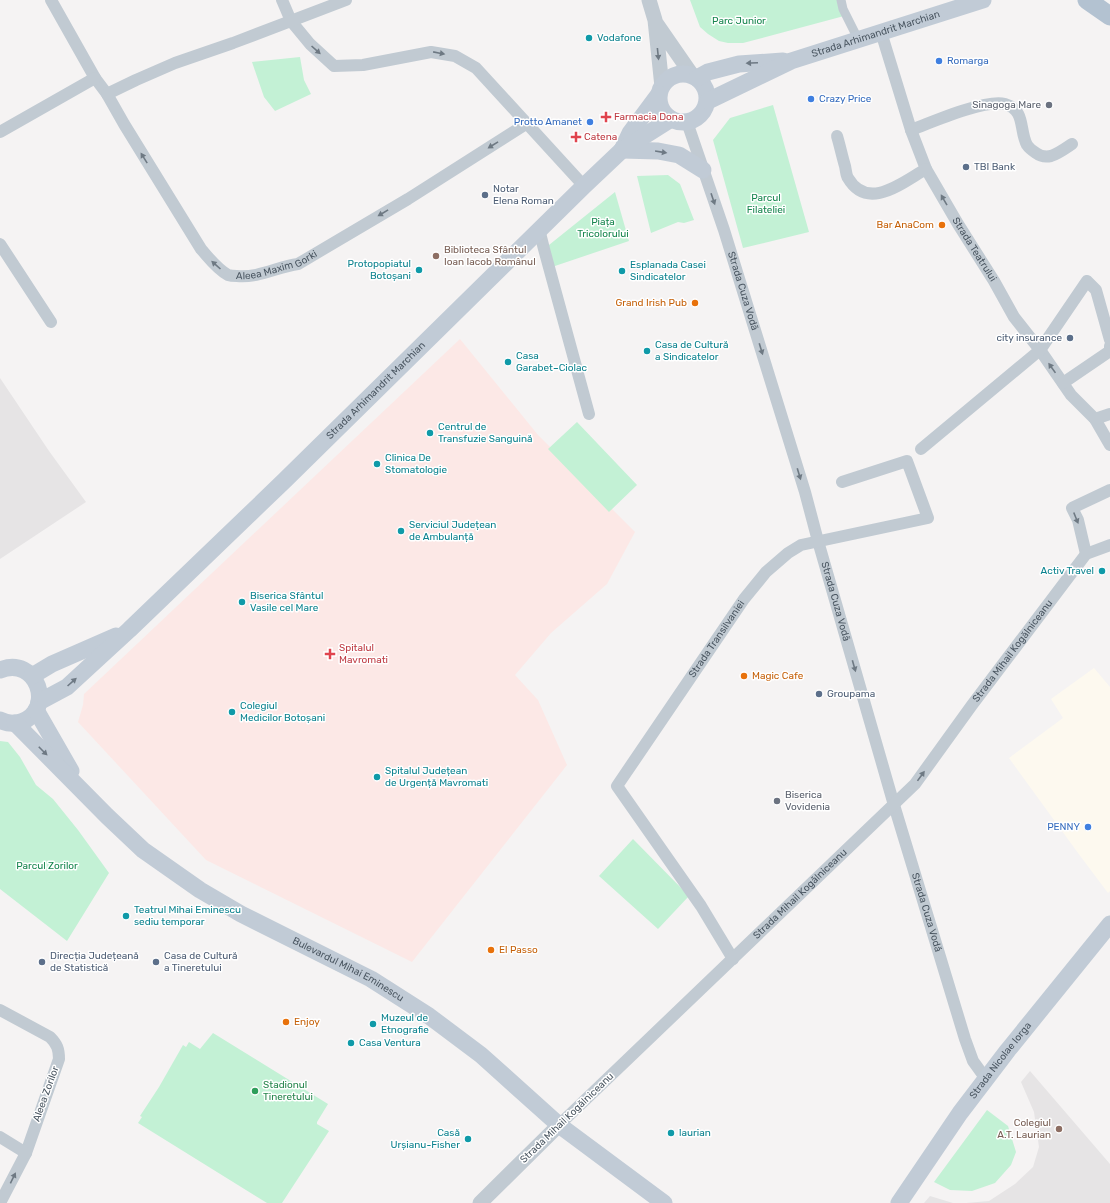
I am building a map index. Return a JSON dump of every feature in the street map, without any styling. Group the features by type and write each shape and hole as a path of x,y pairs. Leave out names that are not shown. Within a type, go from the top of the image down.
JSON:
{"main road":[{"name":"Strada Arhimandrit Marchian","path":"708,101 791,61 983,0"},
{"path":"1087,0 1110,16"},
{"name":"Strada Arhimandrit Marchian","path":"695,77 739,64 791,61"},
{"path":"678,74 685,74 695,77 703,83 708,94 706,108 701,115 695,120 679,120 666,114 659,102 660,91 666,81 678,74"},
{"name":"Strada Arhimandrit Marchian","path":"622,150 630,133 660,91"},
{"name":"Strada Arhimandrit Marchian","path":"8,722 23,721 27,719 37,706 67,687 129,630 289,476 539,229 622,150 679,120"},
{"path":"622,150 658,151 679,155 703,170"},
{"name":"Strada Arhimandrit Marchian","path":"32,676 52,664 129,630"},
{"path":"2,666 19,668 32,676 38,684 40,692 37,706"},
{"name":"Bulevardul Mihai Eminescu","path":"37,706 82,790"},
{"name":"Bulevardul Mihai Eminescu","path":"8,722 82,790 143,850 200,890 241,914 371,979 429,1016 482,1055 559,1125 664,1203"},
{"name":"Strada Nicolae Iorga","path":"899,1203 960,1113 1042,1007 1110,924"}],"street":[{"name":"Aleea Maxim Gorki","path":"51,0 95,78 107,94 201,249 216,267 229,275 247,277 298,264 408,199 526,124"},
{"path":"282,0 291,21 310,44 334,66 363,65 431,52 455,56 476,68 584,186"},
{"path":"107,94 175,63 233,43 346,0"},
{"path":"649,0 655,20 660,91"},
{"path":"841,0 858,39"},
{"path":"655,20 695,77"},
{"name":"Strada Teatrului","path":"881,32 911,130 926,169 994,281 1014,317 1040,350 1071,395 1095,419 1110,445"},
{"path":"0,132 95,78"},
{"path":"911,130 974,108 994,103 1006,105 1014,109 1020,116 1027,144 1033,152 1040,156 1050,156 1072,144"},
{"name":"Strada Cuza Vodă","path":"679,120 703,170 724,230 798,470 894,805 965,1038 973,1061 986,1079"},
{"path":"837,136 847,178 857,189 868,194 877,194 890,189 926,169"},
{"path":"539,229 589,414"},
{"path":"0,244 51,322"},
{"path":"921,449 1040,350 1087,281 1096,290 1110,340"},
{"path":"1063,383 1110,351 1110,346"},
{"path":"1095,419 1110,414"},
{"name":"Strada Transilvaniei","path":"733,959 701,906 617,786 744,599 766,572 801,545 928,518 907,461 842,482"},
{"path":"1110,490 1072,508 1078,520 1086,554 1110,545"},
{"name":"Strada Mihail Kogălniceanu","path":"480,1203 559,1125 915,784 972,705 1086,554"},
{"name":"Aleea Zorilor","path":"0,1010 50,1037 56,1043 59,1059 26,1153 0,1203"},
{"path":"0,1137 26,1153"}],"shaded area":[{"name":"Spitalul Mavromati","path":"460,339 538,435 635,532 607,584 551,633 515,675 538,700 567,765 412,962 206,860 78,722 83,705 84,694"},
{"path":"0,378 49,451 86,502 0,559"},
{"path":"1094,668 1110,687 1110,891 1108,893 1009,758 1063,718 1051,699"},
{"name":"Colegiul A.T. Laurian","path":"1030,1071 1110,1164 1110,1203 966,1203 989,1201 1015,1184 1033,1167 1039,1147 1034,1112 1021,1082"},
{"path":"930,1196 953,1203 924,1203"}],"green space":[{"name":"Parc Junior","path":"690,0 840,0 844,16 743,43 728,43 719,41 700,27"},
{"path":"300,57 304,80 311,94 275,111 264,97 252,62"},
{"name":"Parcul Filateliei","path":"773,105 809,232 743,248 713,140 730,118"},
{"name":"Piața Tricolorului","path":"668,175 680,184 694,220 684,223 678,222 651,233 637,176"},
{"name":"Piața Tricolorului","path":"615,192 629,241 549,268 544,249"},
{"path":"577,422 637,485 609,512 548,449"},
{"name":"Parcul Zorilor","path":"0,741 8,742 20,757 36,785 53,799 78,830 109,873 67,941 0,889"},
{"path":"633,839 689,896 658,929 599,876"},
{"path":"213,1033 328,1104 317,1124 329,1131 282,1203 267,1203 138,1123 142,1117 140,1116 159,1087 183,1045 186,1047 189,1042 200,1049"},
{"path":"987,1110 1008,1126 1016,1152 1011,1165 995,1183 972,1191 950,1190 934,1182"}],"place":[{"name":"Vodafone","path":"589,38"},
{"name":"Romarga","path":"939,61"},
{"name":"Crazy Price","path":"811,99"},
{"name":"Sinagoga Mare","path":"1049,105"},
{"name":"Farmacia Dona","path":"606,117"},
{"name":"Protto Amanet","path":"590,122"},
{"name":"Catena","path":"576,137"},
{"name":"TBI Bank","path":"966,167"},
{"name":"Notar Elena Roman","path":"485,195"},
{"name":"Bar AnaCom","path":"942,225"},
{"name":"Biblioteca Sfântul Ioan Iacob Românul","path":"436,256"},
{"name":"Protopopiatul Botoșani","path":"419,270"},
{"name":"Esplanada Casei Sindicatelor","path":"622,271"},
{"name":"Grand Irish Pub","path":"695,303"},
{"name":"city insurance","path":"1070,338"},
{"name":"Casa de Cultură a Sindicatelor","path":"647,351"},
{"name":"Casa Garabet–Ciolac","path":"508,362"},
{"name":"Centrul de Transfuzie Sanguină","path":"430,433"},
{"name":"Clinica De Stomatologie","path":"377,464"},
{"name":"Serviciul Județean de Ambulanță","path":"401,531"},
{"name":"Activ Travel","path":"1102,571"},
{"name":"Biserica Sfântul Vasile cel Mare","path":"242,602"},
{"name":"Spitalul Mavromati","path":"330,654"},
{"name":"Magic Cafe","path":"744,676"},
{"name":"Groupama","path":"819,694"},
{"name":"Colegiul Medicilor Botoșani","path":"232,712"},
{"name":"Spitalul Județean de Urgență Mavromati","path":"377,777"},
{"name":"Biserica Vovidenia","path":"777,801"},
{"name":"PENNY","path":"1088,827"},
{"name":"Teatrul Mihai Eminescu sediu temporar","path":"126,916"},
{"name":"El Passo","path":"491,950"},
{"name":"Direcția Județeană de Statistică","path":"42,962"},
{"name":"Casa de Cultură a Tineretului","path":"156,962"},
{"name":"Enjoy","path":"286,1022"},
{"name":"Muzeul de Etnografie","path":"373,1024"},
{"name":"Casa Ventura","path":"351,1043"},
{"name":"Stadionul Tineretului","path":"255,1091"},
{"name":"Colegiul A.T. Laurian","path":"1059,1129"},
{"name":"laurian","path":"671,1133"},
{"name":"Casă Urșianu-Fisher","path":"468,1139"}]}
